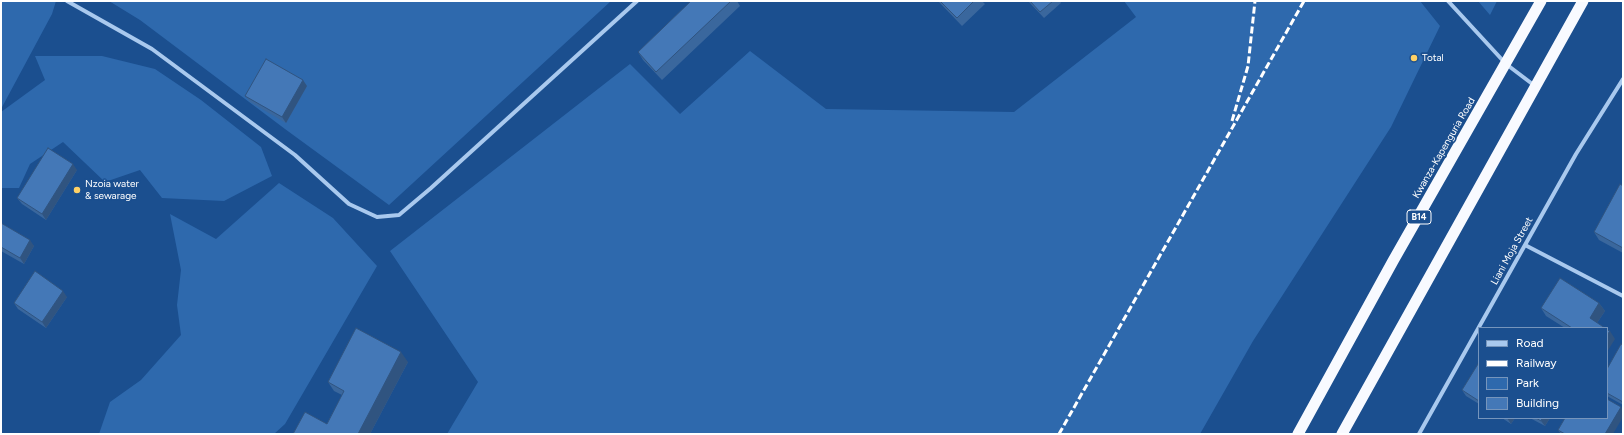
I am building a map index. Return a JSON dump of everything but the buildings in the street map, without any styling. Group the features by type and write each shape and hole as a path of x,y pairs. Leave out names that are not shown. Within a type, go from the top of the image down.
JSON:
{"highway":[{"name":"Kwanza-Kapenguria Road","path":"1298,434 1393,261 1541,1"},
{"path":"1342,434 1584,1"}],"street":[{"path":"67,1 152,49 295,155 349,204 377,217 399,215 431,188 638,1"},
{"path":"1448,1 1506,64 1536,86"},
{"name":"Liani Moja Street","path":"1479,327 1576,154 1623,79"},
{"path":"1525,245 1623,296"},
{"name":"Liani Moja Street","path":"1419,434 1478,329"}],"green space":[{"path":"1,1 56,1 52,14 1,109"},
{"path":"109,1 611,1 389,205 140,20"},
{"path":"1124,1 1420,1 1440,26 1391,127 1253,341 1200,434 447,434 478,382 390,251 630,64 680,114 750,51 826,109 1014,112 1136,17"},
{"path":"1478,1 1497,1 1490,15"},
{"path":"35,56 102,56 155,69 201,100 261,147 272,176 224,201 162,198 140,170 105,182 63,142 30,164 19,188 2,188 1,112 45,80"},
{"path":"279,183 333,218 377,266 285,424 274,434 99,434 110,402 141,380 181,335 177,305 181,270 170,214 216,239"}],"railway":[{"path":"1232,121 1248,66 1255,1"},
{"path":"1059,434 1304,1"}],"place":[{"name":"Total","path":"1414,58"},
{"name":"Nzoia water & sewarage","path":"77,190"}]}
